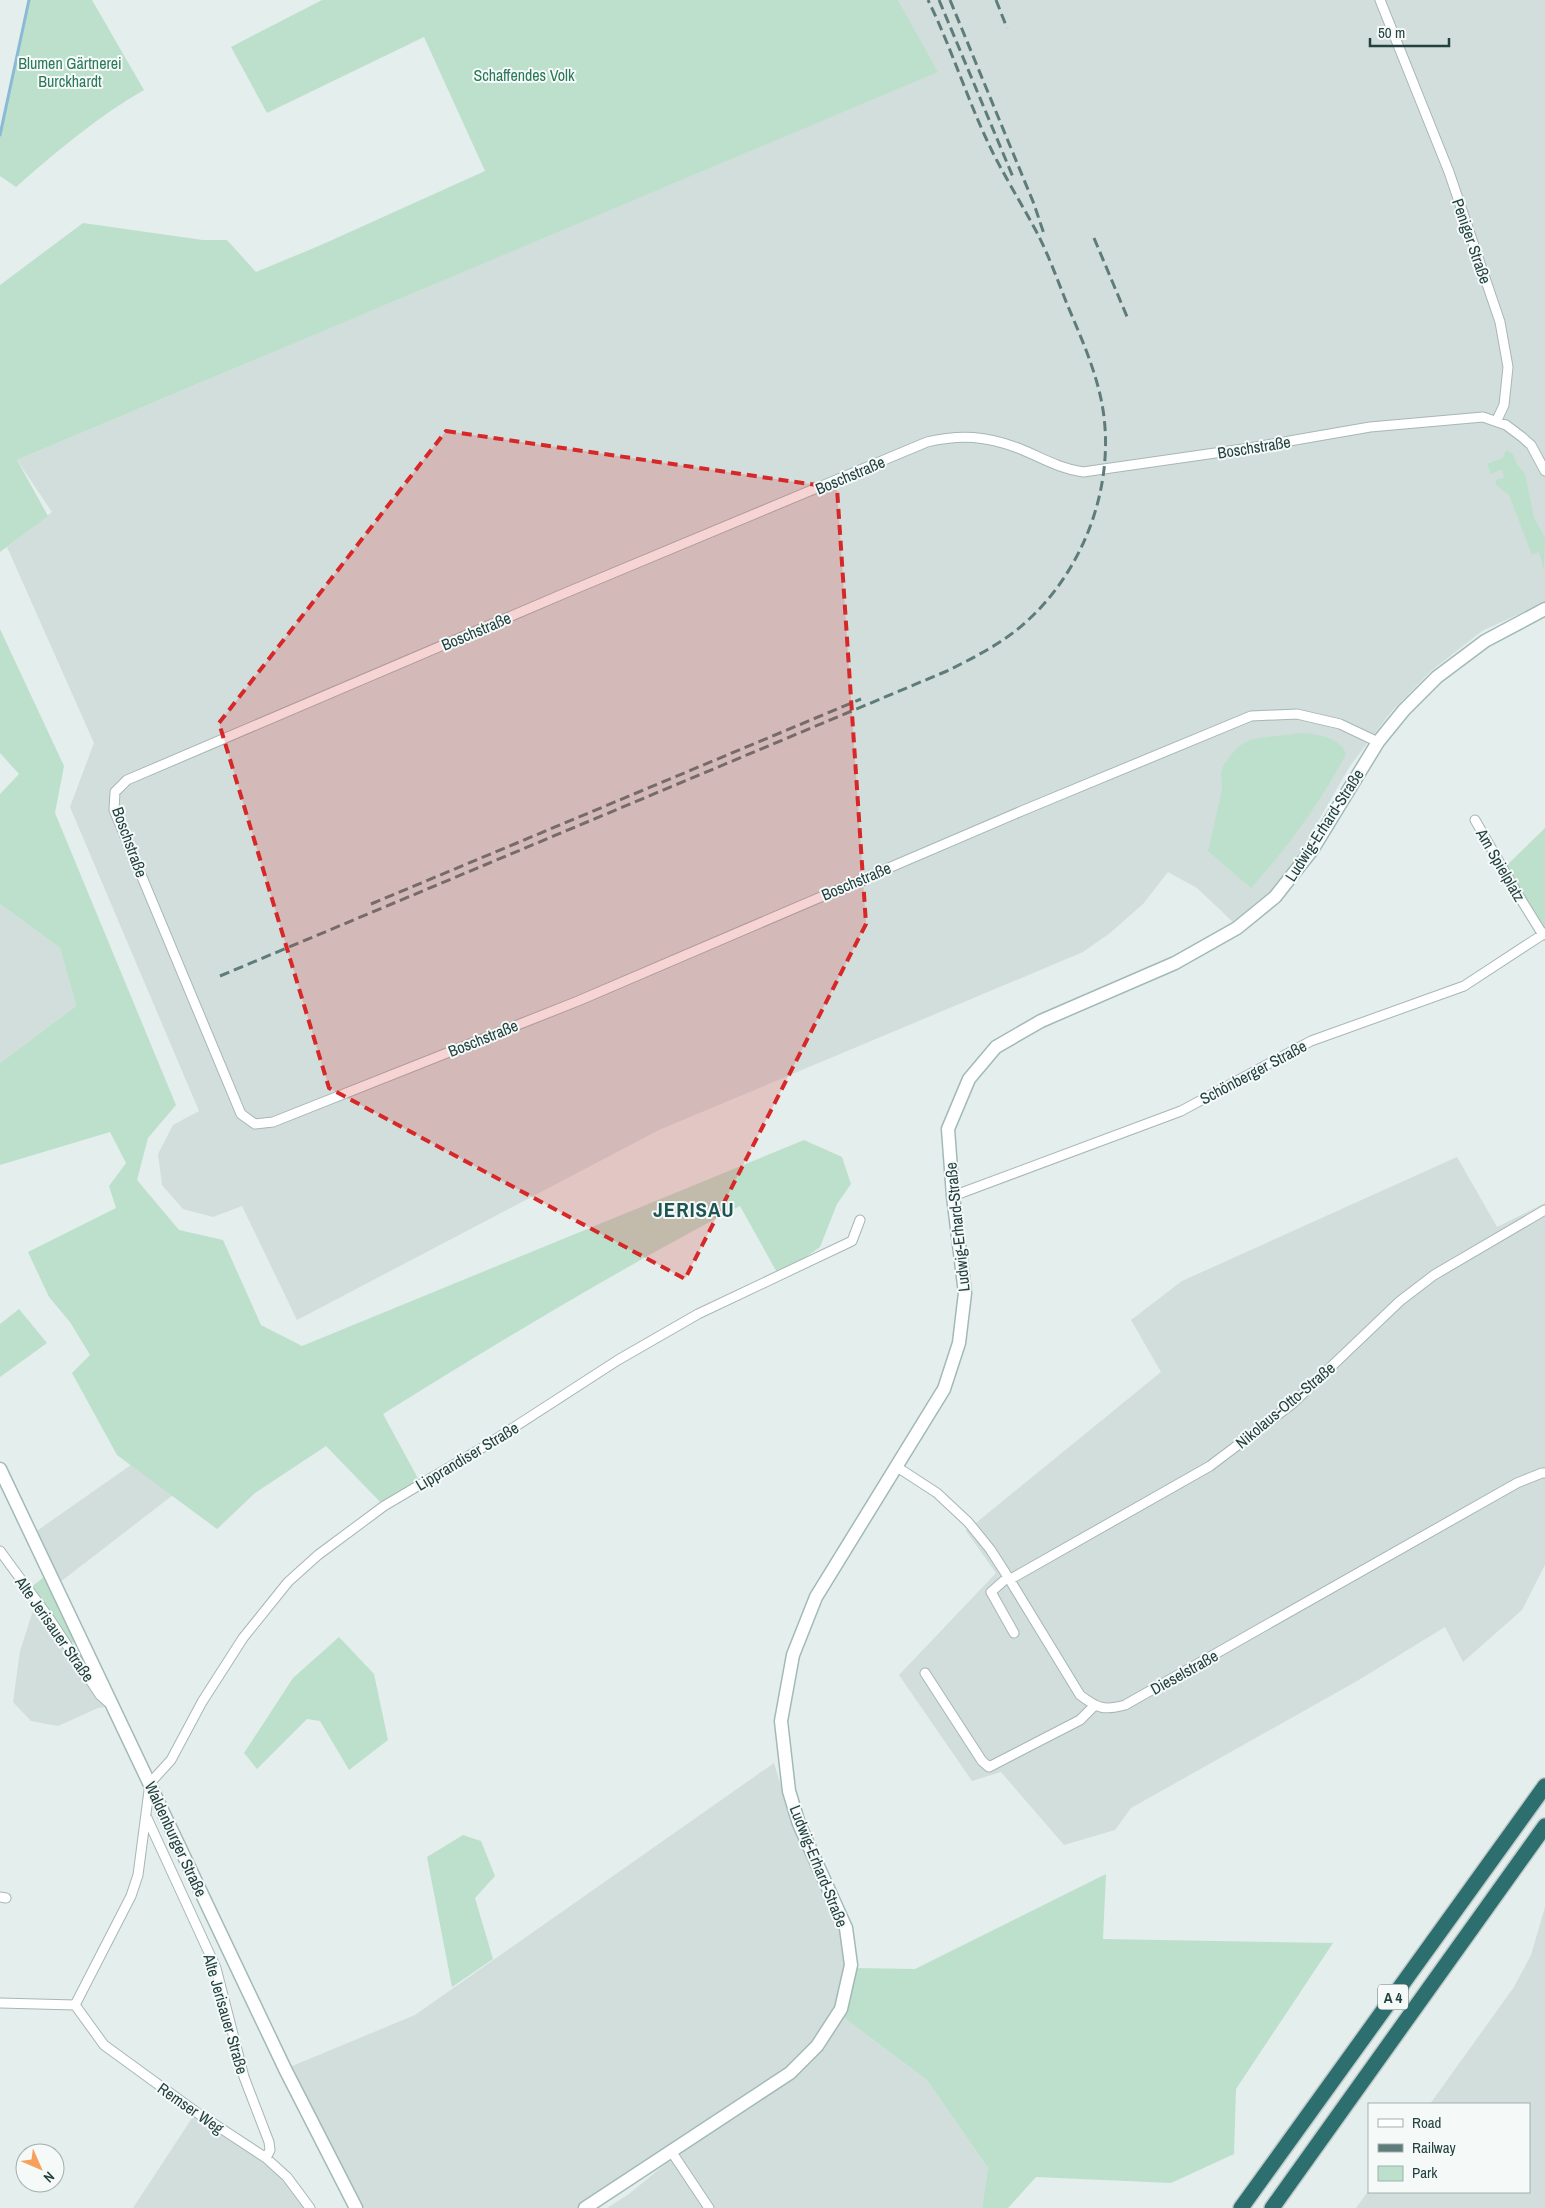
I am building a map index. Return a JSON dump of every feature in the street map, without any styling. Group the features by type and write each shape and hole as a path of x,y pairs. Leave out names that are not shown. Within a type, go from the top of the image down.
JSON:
{"highway":[{"name":"A 4","path":"1241,2208 1545,1786"},
{"name":"A 4","path":"1272,2208 1545,1826"}],"street":[{"name":"Peniger Straße","path":"1380,0 1449,172 1500,322 1508,367 1504,405 1497,420"},
{"name":"Boschstraße","path":"1378,742 1340,724 1297,714 1251,716 1007,817 578,1000 273,1122 255,1124 241,1114 114,810 115,792 127,780 593,581 928,442 945,438 970,436 1019,449 1063,468 1083,472 1243,449 1370,427 1483,417 1497,420"},
{"path":"1497,420 1513,429 1531,445 1545,471"},
{"name":"Ludwig-Erhard-Straße","path":"585,2208 790,2073 817,2046 841,2009 851,1965 846,1928 799,1824 789,1791 781,1721 793,1655 816,1597 944,1389 959,1343 965,1293 953,1196 948,1129 969,1079 996,1047 1041,1021 1175,963 1237,928 1275,897 1312,850 1378,742 1404,710 1437,677 1485,641 1545,610"},
{"name":"Am Spielplatz","path":"1475,820 1516,893 1544,934"},
{"name":"Schönberger Straße","path":"953,1196 1181,1111 1311,1041 1464,986 1544,934"},
{"name":"Nikolaus-Otto-Straße","path":"1014,1633 991,1592 1009,1578 1210,1466 1292,1404 1400,1301 1434,1276 1545,1210"},
{"name":"Lipprandiser Straße","path":"150,1783 171,1760 202,1702 243,1638 288,1582 318,1555 384,1506 482,1448 618,1360 698,1314 852,1241 860,1220"},
{"path":"897,1467 937,1493 968,1522 1009,1578 1080,1695 1094,1706 1080,1720 990,1767 982,1762 925,1673"},
{"name":"Waldenburger Straße","path":"0,1469 285,2069 356,2208"},
{"name":"Dieselstraße","path":"1094,1706 1110,1709 1124,1704 1517,1484 1545,1473"},
{"name":"Alte Jerisauer Straße","path":"0,1551 47,1615 100,1695 112,1706"},
{"path":"0,2003 75,2005 131,1896 138,1874 150,1783"},
{"name":"Alte Jerisauer Straße","path":"146,1818 216,1968 244,2077 270,2142 270,2150 266,2158"},
{"name":"Remser Weg","path":"75,2005 104,2045 196,2112 266,2158 287,2178 310,2208"},
{"path":"671,2151 709,2208"}],"highlighted area":[{"path":"446,431 837,488 866,924 685,1279 329,1088 219,723"}],"shaded area":[{"path":"898,0 1545,0 1545,602 1482,631 1431,671 1391,712 1350,766 1293,865 1275,888 1234,923 1197,888 1168,872 1143,904 1110,933 1083,952 659,1130 297,1320 242,1206 213,1217 183,1209 162,1185 158,1154 173,1125 199,1111 70,807 94,743 7,547 52,512 17,460 937,72"},
{"path":"0,904 60,948 76,1006 0,1063"},
{"path":"1457,1157 1497,1227 1545,1203 1545,1565 1522,1610 1463,1662 1445,1627 1357,1681 1131,1808 1115,1830 1064,1845 1001,1772 972,1781 899,1675 996,1573 966,1531 1161,1372 1131,1320 1182,1281"},
{"path":"131,1465 173,1495 55,1586 31,1535"},
{"path":"36,1601 112,1706 98,1708 58,1726 31,1721 13,1702 20,1651"},
{"path":"774,1763 794,1829 842,1933 845,1968 836,2006 813,2044 787,2070 585,2208 356,2208 285,2069 415,2015"},
{"path":"1545,1907 1545,2208 1356,2208 1368,2191 1368,2193 1530,2193 1530,2103 1431,2103 1514,1987 1531,1955"},
{"path":"843,2017 927,2080 988,2168 982,2208 607,2208 629,2194 663,2166 756,2102 819,2051"},
{"path":"196,2112 266,2158 310,2208 133,2208"}],"green space":[{"name":"Blumen Gärtnerei Burckhardt","path":"29,0 92,0 144,90 94,123 16,187 0,176 0,135"},
{"name":"Schaffendes Volk","path":"322,0 898,0 938,72 17,460 48,516 0,552 0,285 83,223 203,240 227,240 256,272 321,245 485,171 424,37 267,113 231,47"},
{"path":"1506,450 1513,454 1517,464 1525,474 1534,518 1545,537 1544,570 1539,552 1532,555 1509,495 1496,485 1496,480 1504,478 1502,469 1491,474 1487,464 1503,458"},
{"path":"0,629 64,766 55,813 176,1105 148,1138 137,1180 179,1230 223,1240 261,1325 302,1346 804,1140 842,1157 851,1184 837,1204 820,1247 779,1276 740,1206 649,1255 515,1333 383,1414 421,1484 384,1506 326,1446 255,1493 217,1529 117,1455 72,1373 90,1355 70,1322 49,1297 28,1252 116,1208 109,1186 126,1163 110,1132 0,1165 0,1063 76,1006 60,948 0,904 0,794 19,774 0,753"},
{"path":"1301,733 1334,740 1343,748 1346,754 1303,824 1251,888 1208,851 1222,790 1221,773 1223,766 1239,746 1252,739"},
{"path":"1545,828 1545,933 1503,869"},
{"path":"19,1309 47,1343 0,1377 0,1324"},
{"path":"44,1577 76,1644 66,1639 30,1588"},
{"path":"339,1637 374,1674 388,1740 349,1770 320,1721 307,1719 257,1769 244,1753 293,1678"},
{"path":"463,1835 481,1841 495,1876 475,1898 493,1959 452,1987 427,1857"},
{"path":"1106,1874 1103,1939 1333,1943 1236,2089 1234,2154 1171,2183 1036,2177 1008,2208 982,2208 988,2168 927,2080 843,2017 851,1994 855,1968 915,1969"}],"waterway":[{"path":"0,135 29,0"}],"railway":[{"path":"220,976 947,671 988,649 1017,630 1047,600 1065,576 1081,549 1101,490 1105,460 1105,429 1101,399 1095,375 1048,257 1035,229 992,151 928,0"},
{"path":"939,0 1013,177"},
{"path":"950,0 1034,204 1044,234"},
{"path":"996,0 1007,28"},
{"path":"1094,238 1128,319"},
{"path":"371,904 861,699"}],"district":[{"name":"JERISAU","path":"694,1209"}]}
